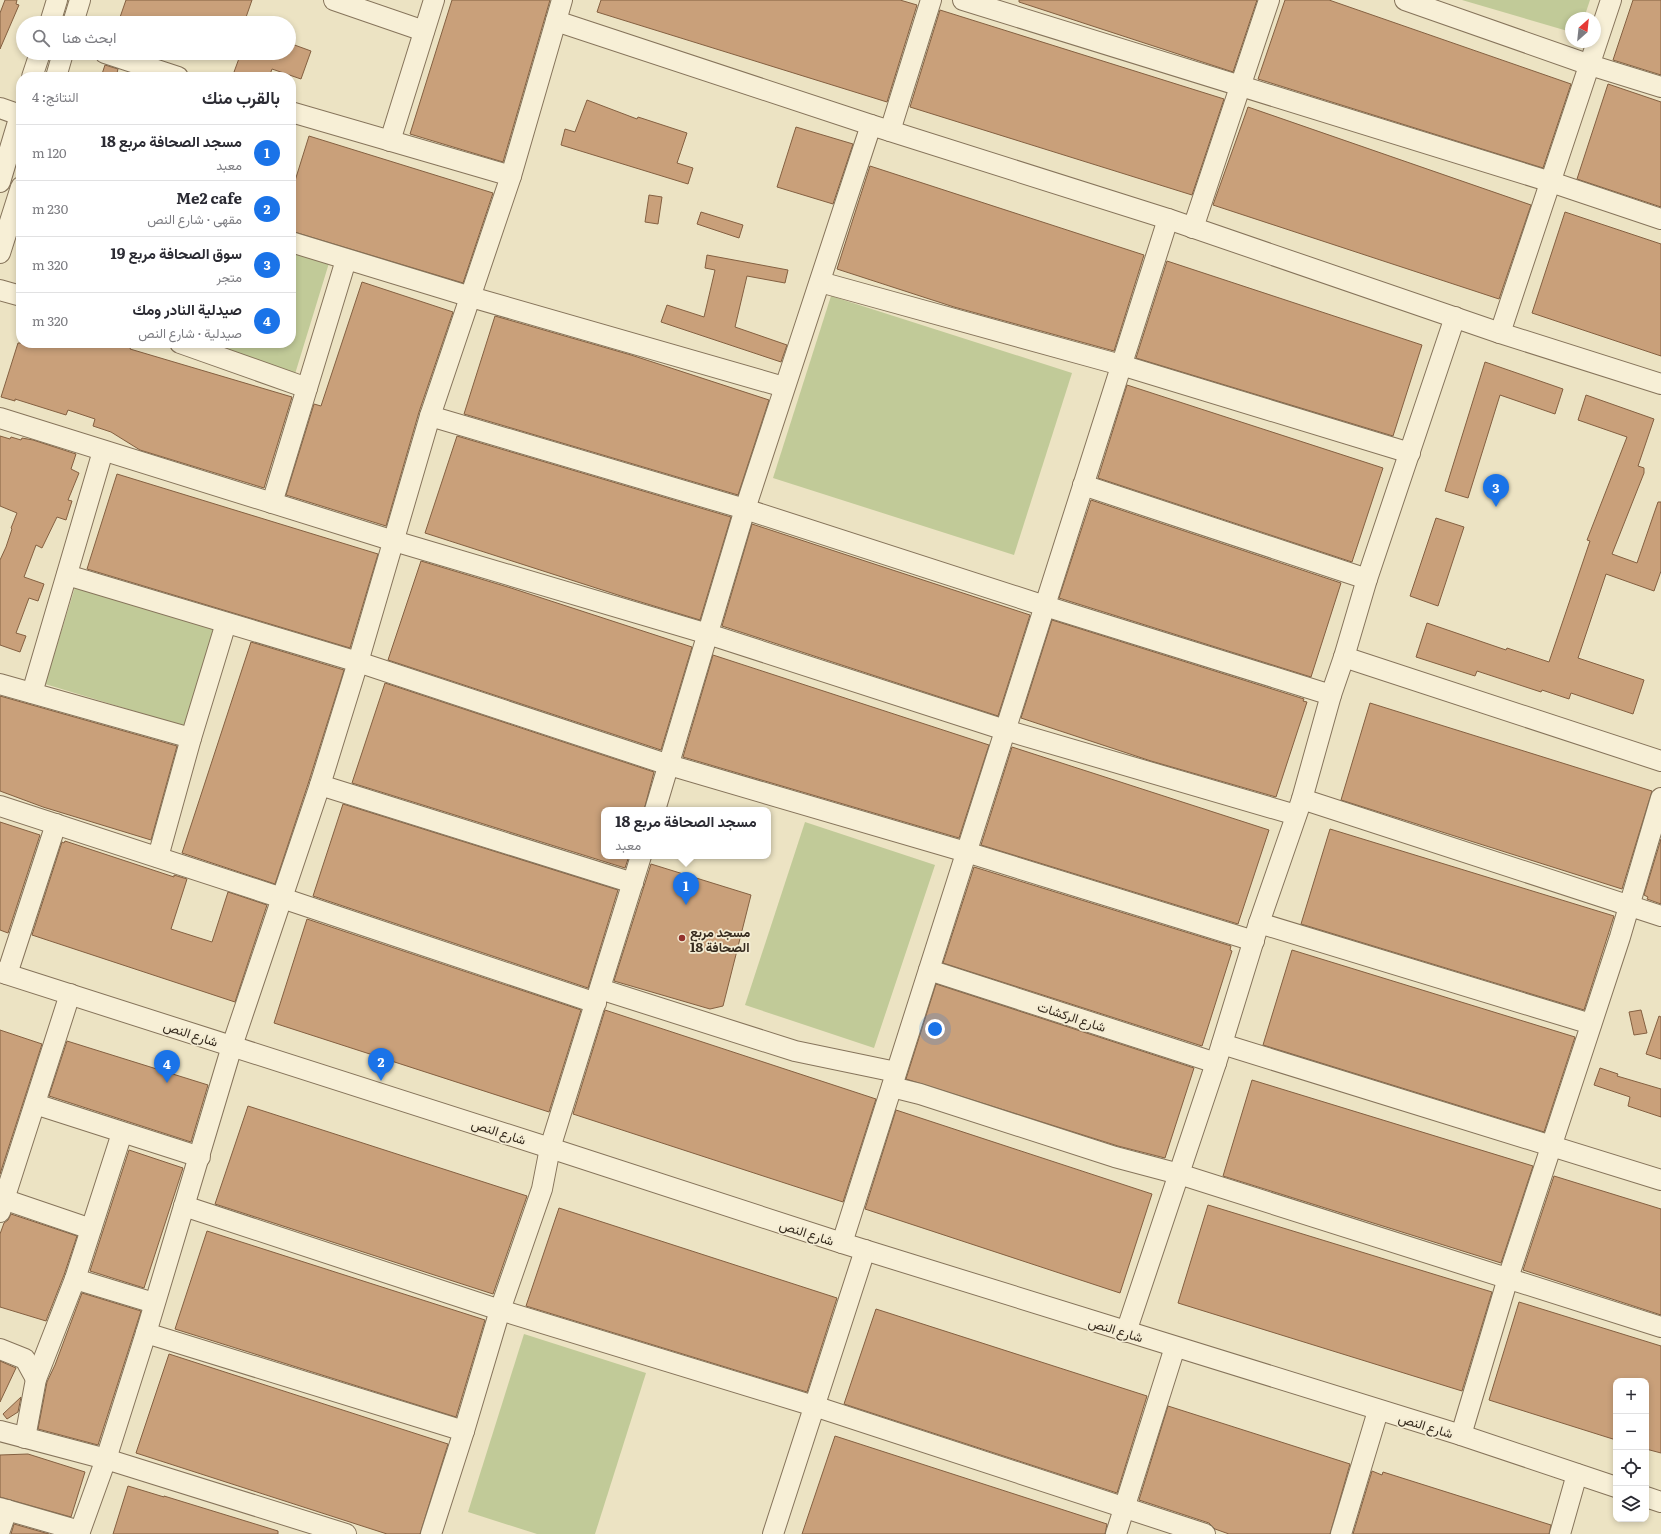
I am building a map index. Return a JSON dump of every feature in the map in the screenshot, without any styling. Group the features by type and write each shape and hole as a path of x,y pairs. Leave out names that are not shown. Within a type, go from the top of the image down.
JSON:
{"street":[{"path":"52,16 57,0"},
{"path":"75,16 80,0"},
{"path":"334,0 424,31"},
{"path":"390,141 434,0"},
{"path":"0,1530 3,1509 79,1532 106,1459 200,1157 232,1046 320,785 358,662 430,416 471,297 510,176 562,0"},
{"path":"890,131 932,0"},
{"path":"963,0 1240,87 1551,182 1661,219"},
{"path":"1193,228 1269,0"},
{"path":"1405,0 1590,65 1661,87"},
{"path":"1500,333 1612,0"},
{"path":"556,21 871,125 1168,219 1500,333 1661,384"},
{"path":"34,72 38,60"},
{"path":"57,72 61,60"},
{"path":"126,60 163,72"},
{"path":"0,108 16,112"},
{"path":"296,113 510,176"},
{"path":"656,807 745,509 871,125"},
{"path":"0,182 16,129"},
{"path":"0,253 16,203"},
{"path":"842,1244 1168,219"},
{"path":"296,244 471,297 784,387"},
{"path":"272,503 346,260"},
{"path":"820,282 1121,365 1410,453"},
{"path":"0,290 16,295"},
{"path":"1126,1332 1299,807 1331,694 1344,657 1367,579 1455,317"},
{"path":"194,348 307,388"},
{"path":"430,416 745,509 1045,606 1331,694"},
{"path":"0,418 394,541 708,634 1005,730 1299,807 1629,905 1661,916"},
{"path":"32,693 103,451"},
{"path":"1083,485 1367,579"},
{"path":"67,575 358,662 669,765 966,852 1591,1024"},
{"path":"158,857 191,738 226,623"},
{"path":"1344,657 1661,761"},
{"path":"0,684 191,738"},
{"path":"320,785 632,883"},
{"path":"1461,1436 1508,1278 1629,905 1661,798"},
{"path":"0,806 282,898 598,996 894,1080 920,1094 1115,1157 1179,1174 1661,1327"},
{"path":"4,973 56,824"},
{"path":"431,1534 464,1431 500,1310 542,1189 550,1148 640,859"},
{"name":"شارع الركشات","path":"929,970 1216,1062"},
{"name":"شارع النص","path":"4,973 550,1148 842,1244 1461,1436 1613,1486"},
{"path":"70,994 35,1104 1,1203 92,1229"},
{"path":"1222,1044 1661,1180"},
{"path":"35,1104 200,1157"},
{"path":"25,1438 36,1379 75,1279 122,1133"},
{"path":"184,1206 500,1310 814,1406 1205,1534"},
{"path":"773,1534 865,1250"},
{"path":"75,1279 154,1303"},
{"path":"146,1333 464,1431"},
{"path":"1116,1534 1175,1347"},
{"path":"0,1349 25,1359 36,1379"},
{"path":"1341,1534 1378,1411"},
{"path":"0,1431 106,1459 346,1534"},
{"path":"1560,1534 1577,1474"},
{"path":"1649,1498 1661,1502"}],"green space":[{"path":"1462,0 1590,0 1586,12 1565,12 1565,30"},
{"path":"296,253 329,263 295,374 212,348 296,348"},
{"path":"831,296 1072,373 1014,555 773,478"},
{"path":"76,584 220,629 190,728 45,684"},
{"path":"805,822 935,865 874,1048 745,1005"},
{"path":"524,1334 646,1373 595,1534 537,1534 468,1512"}],"building":[{"path":"5,0 17,0 16,4 19,5 0,49 0,13"},
{"path":"126,0 252,0 246,16 120,16"},
{"path":"452,0 550,0 503,162 410,134"},
{"path":"601,0 900,0 917,5 887,102 597,12"},
{"path":"1019,0 1257,0 1233,72 1019,2"},
{"path":"1285,0 1329,0 1571,84 1543,168 1258,79"},
{"path":"1633,0 1661,0 1661,75 1613,60"},
{"path":"940,10 1224,99 1192,195 910,107"},
{"path":"296,46 311,51 301,79 296,77 296,72 281,72 272,69 271,72 234,72 238,60 296,60"},
{"path":"105,65 118,69 117,72 103,72"},
{"path":"1608,84 1661,102 1661,207 1577,179"},
{"path":"587,100 637,119 638,117 687,133 677,163 693,168 688,184 561,145 565,129 575,132"},
{"path":"1248,107 1531,205 1499,299 1213,205"},
{"path":"796,127 853,144 833,204 777,187"},
{"path":"309,136 493,193 463,283 296,233 296,178"},
{"path":"870,166 1144,255 1114,351 954,307 837,269"},
{"path":"649,195 662,197 658,224 645,222"},
{"path":"701,212 743,225 739,238 697,224"},
{"path":"1565,212 1661,244 1661,356 1532,313"},
{"path":"707,255 788,270 785,283 747,276 735,327 787,345 781,362 661,322 667,305 704,317 715,270 705,268"},
{"path":"1167,261 1422,345 1393,436 1136,358"},
{"path":"362,282 453,312 419,412 386,526 286,495 314,404 321,406"},
{"path":"495,316 631,355 769,400 738,495 464,414"},
{"path":"16,348 130,348 292,397 264,488 140,450 111,432 93,426 95,419 68,410 66,415 15,399 15,401 1,397"},
{"path":"1485,362 1563,389 1555,414 1500,395 1468,498 1445,491"},
{"path":"1127,385 1383,468 1352,562 1098,478"},
{"path":"1586,395 1654,419 1638,466 1644,468 1644,473 1612,554 1637,563 1658,502 1661,502 1661,571 1654,591 1606,574 1578,658 1644,680 1633,714 1571,693 1569,699 1542,690 1541,692 1477,671 1475,676 1416,657 1427,623 1506,650 1507,648 1549,662 1590,541 1587,540 1627,437 1578,420"},
{"path":"0,436 10,439 11,437 21,440 22,438 33,440 76,454 71,469 79,473 68,500 72,501 66,520 57,517 42,548 36,545 24,577 44,584 38,601 29,598 16,633 26,636 20,652 0,645 0,560 6,547 17,513 0,506"},
{"path":"457,436 731,517 700,620 425,533"},
{"path":"117,474 378,554 350,648 87,569"},
{"path":"1091,500 1341,583 1311,677 1059,598"},
{"path":"1436,518 1464,527 1438,606 1410,596"},
{"path":"752,524 1030,615 998,716 722,626"},
{"path":"421,561 511,588 692,647 661,750 388,660"},
{"path":"1052,620 1304,699 1303,701 1307,702 1276,797 1151,761 1021,718"},
{"path":"251,642 344,670 275,884 182,853"},
{"path":"713,655 989,745 959,838 683,757"},
{"path":"385,683 654,772 645,807 601,807 601,859 628,859 625,868 352,783"},
{"path":"0,696 177,746 151,840 43,807 0,791"},
{"path":"1370,703 1652,791 1622,889 1341,800"},
{"path":"1012,747 1269,830 1238,924 981,845"},
{"path":"343,804 618,890 588,988 313,896"},
{"path":"0,822 40,835 8,933 0,930"},
{"path":"1330,829 1614,916 1584,1010 1301,924"},
{"path":"1661,839 1661,904 1647,899 1648,897 1644,895"},
{"path":"65,841 174,877 174,875 187,879 171,929 212,942 228,892 267,905 235,1002 32,935 62,842 64,843"},
{"name":"مسجد مربع 18 الصحافة","path":"651,864 751,895 723,1006 710,1009 614,981"},
{"path":"974,867 1231,946 1230,950 1232,951 1202,1046 943,963"},
{"path":"307,919 581,1010 549,1112 274,1023"},
{"path":"1292,950 1575,1037 1544,1132 1263,1045"},
{"path":"936,984 1194,1068 1165,1158 1118,1146 906,1079"},
{"path":"605,1010 876,1099 843,1202 573,1114"},
{"path":"1641,1010 1647,1033 1634,1035 1629,1012"},
{"path":"1659,1016 1661,1017 1661,1059 1646,1054"},
{"path":"0,1030 42,1044 0,1174"},
{"path":"67,1041 208,1085 191,1142 49,1096"},
{"path":"1600,1068 1618,1074 1617,1076 1661,1089 1661,1117 1628,1106 1630,1097 1594,1085"},
{"path":"1252,1080 1533,1166 1501,1263 1223,1176"},
{"path":"248,1106 527,1196 493,1294 215,1204"},
{"path":"896,1110 1152,1194 1120,1293 865,1209"},
{"path":"129,1150 183,1168 144,1288 90,1271"},
{"path":"1554,1176 1661,1209 1661,1315 1523,1270"},
{"path":"1208,1205 1492,1292 1462,1391 1178,1303"},
{"path":"559,1208 837,1298 807,1392 526,1306"},
{"path":"11,1214 77,1236 46,1321 0,1307 0,1234 4,1223 8,1220"},
{"path":"207,1231 485,1320 456,1417 175,1329"},
{"path":"82,1293 141,1311 98,1445 38,1429 47,1382 55,1365"},
{"path":"1519,1302 1661,1346 1661,1453 1649,1450 1649,1378 1613,1378 1613,1439 1489,1400"},
{"path":"876,1309 1147,1396 1117,1493 844,1404"},
{"path":"169,1354 448,1444 420,1534 387,1534 136,1453"},
{"path":"0,1361 16,1368 0,1402"},
{"path":"21,1397 18,1412 7,1419 3,1414"},
{"path":"1168,1406 1350,1464 1330,1534 1229,1534 1215,1529 1209,1523 1139,1500"},
{"path":"835,1436 1107,1524 1105,1534 802,1534"},
{"path":"28,1454 85,1472 71,1517 0,1497 0,1455"},
{"path":"1372,1471 1382,1475 1383,1472 1551,1525 1549,1534 1353,1534"},
{"path":"128,1486 278,1531 278,1534 113,1534"},
{"path":"14,1524 49,1534 11,1534"}],"place":[{"name":"سوق الصحافة مربع 19","path":"1496,507"},
{"name":"مسجد الصحافة مربع 18","path":"686,905"},
{"name":"مسجد مربع 18 الصحافة","path":"682,938"},
{"name":"Me2 cafe","path":"381,1081"},
{"name":"صيدلية النادر ومك","path":"167,1083"}]}
